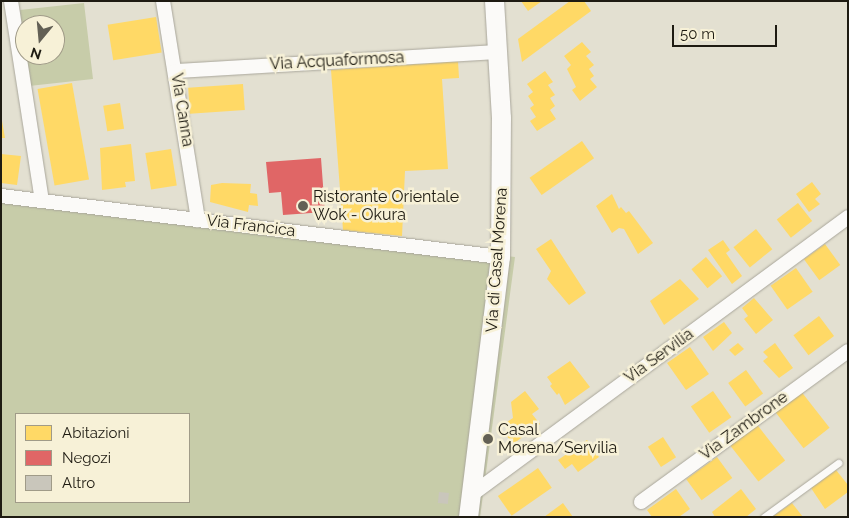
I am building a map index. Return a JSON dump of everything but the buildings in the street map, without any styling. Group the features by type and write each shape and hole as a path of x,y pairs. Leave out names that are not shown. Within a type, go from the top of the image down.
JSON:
{"main road":[{"name":"Via di Casal Morena","path":"468,517 500,257 502,151 494,1"}],"street":[{"path":"11,1 42,201"},
{"name":"Via Canna","path":"163,1 176,71 198,220"},
{"name":"Via Acquaformosa","path":"176,71 498,52"},
{"name":"Via Francica","path":"1,196 500,257"},
{"name":"Via Servilia","path":"471,495 848,217"},
{"name":"Via Zambrone","path":"641,502 848,351"}],"lane":[{"path":"764,517 838,463"}],"green space":[{"path":"84,3 93,79 29,86 26,65 65,65 65,15 21,15 20,10"},
{"path":"1,196 515,257 480,517 1,517"}],"place":[{"name":"Ristorante Orientale Wok - Okura","path":"303,206"},
{"name":"Casal Morena/Servilia","path":"488,439"}]}
